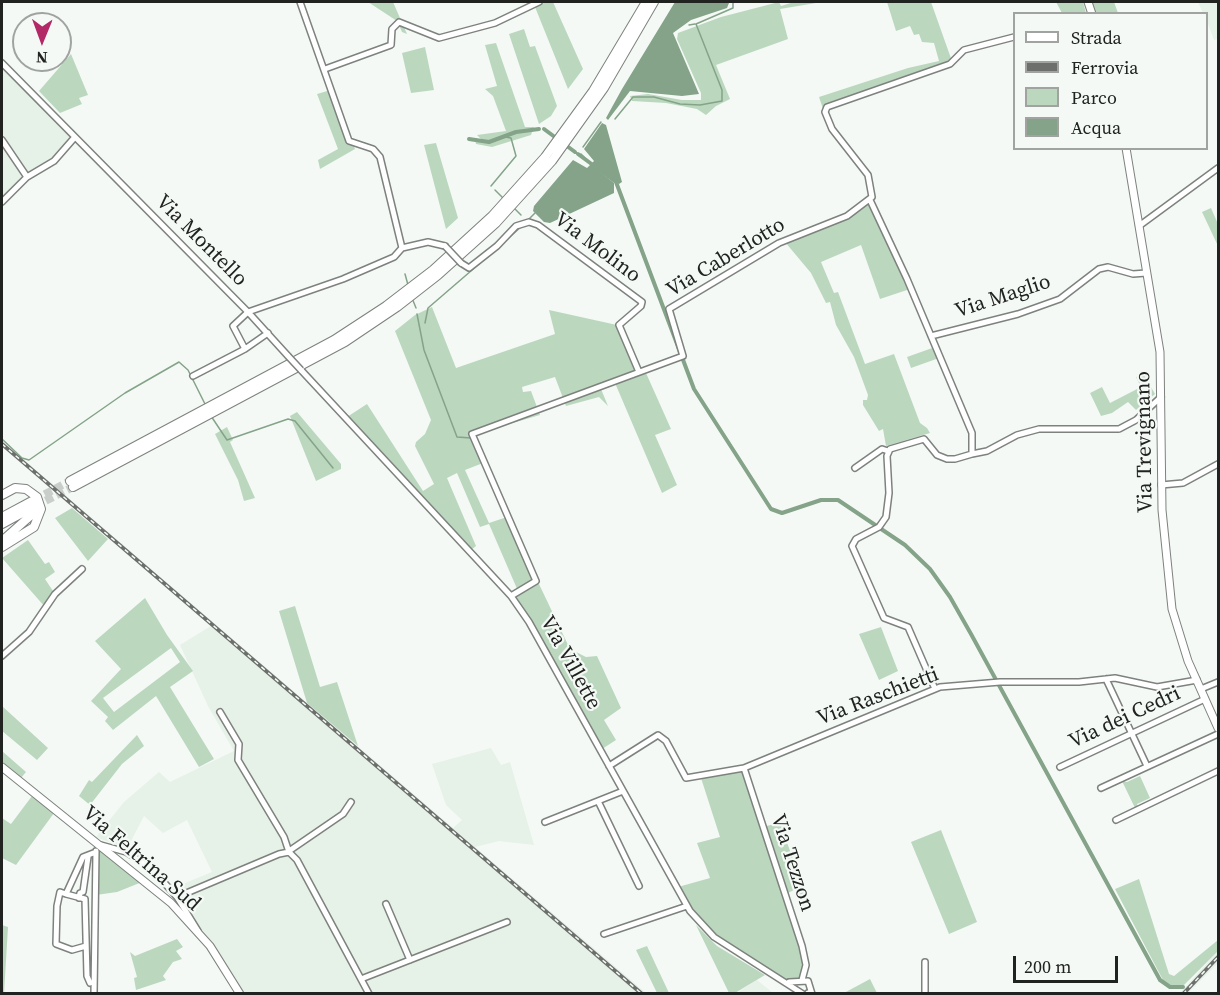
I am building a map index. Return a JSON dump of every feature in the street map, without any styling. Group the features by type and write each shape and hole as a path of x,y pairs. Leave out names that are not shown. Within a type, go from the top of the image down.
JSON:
{"highway":[{"path":"646,2 603,75 549,152 502,206 433,270 377,312 317,350 72,486 354,336 415,294 465,252 527,190 570,136 603,88 654,2"},
{"path":"2,495 15,488 28,490 38,499 41,511 32,528 2,547"},
{"path":"2,517 35,506"},
{"path":"2,524 35,506"},
{"path":"2,541 35,506"}],"main road":[{"name":"Via Trevignano","path":"1126,150 1159,342 1163,535 1172,609 1177,633 1218,728"},
{"name":"Via Feltrina Sud","path":"2,767 163,895 199,933 240,993"}],"street":[{"path":"300,2 349,141 370,148 380,157 401,250"},
{"path":"325,69 391,45 392,29 399,22 432,37 442,37 495,23 539,2"},
{"path":"870,200 872,189 868,175 832,129 825,112 827,107 950,64 963,50 1013,37"},
{"name":"Via Montello","path":"2,63 248,312 301,370"},
{"path":"2,202 27,177 54,161 75,137"},
{"path":"2,140 27,177"},
{"path":"1139,226 1218,168"},
{"name":"Via Maglio","path":"870,200 972,433 972,454"},
{"name":"Via Caberlotto","path":"511,596 536,581 472,434 681,357 669,309 779,243 842,219 870,200"},
{"name":"Via Molino","path":"248,312 323,287 401,250 428,242 445,246 469,268 497,246 516,226 529,222 538,225 642,302 641,306 619,325 639,372"},
{"name":"Via Maglio","path":"931,336 1018,314 1060,299 1099,269 1108,267 1133,274 1146,273"},
{"path":"245,349 233,326 248,312"},
{"path":"193,376 245,349 268,333"},
{"name":"Via Villette","path":"301,370 511,596 529,622 687,906 714,937 787,982 806,991"},
{"path":"855,468 882,450 888,451 922,439 930,443 937,455 947,459 987,451 1017,435 1039,429 1116,430 1136,420 1161,397"},
{"path":"888,451 889,501 880,526 855,540 853,551 884,618 902,623 910,630 935,689"},
{"path":"1161,486 1183,483 1218,464"},
{"path":"2,656 29,632 55,594 82,569"},
{"path":"1106,679 1147,766"},
{"name":"Via Raschietti","path":"609,766 658,735 666,741 686,778 744,768 935,689 997,682 1056,683 1106,679 1130,679 1152,687 1197,680"},
{"path":"1201,688 1218,682"},
{"name":"Via dei Cedri","path":"1060,767 1205,699"},
{"path":"220,712 238,743 238,759 284,837 289,852 297,860 369,993"},
{"path":"1101,788 1218,734"},
{"name":"Via Tezzon","path":"744,768 802,946 806,969 806,991"},
{"path":"1116,820 1218,771"},
{"path":"545,822 623,791"},
{"path":"598,801 639,886"},
{"path":"177,897 217,878 289,852 292,847 343,814 351,802"},
{"path":"94,993 96,852 100,844 126,852 151,868 177,897 199,933"},
{"path":"66,894 83,857 96,852"},
{"path":"80,893 88,857"},
{"path":"80,893 60,892 57,906 56,944 72,950 86,946"},
{"path":"80,893 85,899 87,976 90,983"},
{"path":"386,904 410,960"},
{"path":"604,934 687,906"},
{"path":"361,979 507,922"},
{"path":"925,962 925,993"},
{"path":"806,969 801,981 806,991"},
{"path":"787,982 801,981"},
{"path":"801,981 806,991"}],"shaded area":[{"path":"1198,2 1218,2 1218,39 1214,40 1208,24 1208,12 1203,12"},
{"path":"2,63 76,139 51,165 21,183 2,203"},
{"path":"2,441 453,828 462,820 446,805 432,764 491,748 501,765 510,762 534,845 499,841 475,847 646,993 244,993 197,925 184,900 173,888 212,872 187,820 163,833 144,816 127,849 96,837 124,802 159,772 170,782 234,751 208,706 180,645 211,626 2,446"},
{"path":"1218,951 1218,963 1188,993 1179,994"},
{"path":"757,980 773,993 735,994"}],"green space":[{"path":"368,2 393,2 407,34 402,32 397,21"},
{"path":"546,2 553,2 583,69 568,89 535,7"},
{"path":"779,2 781,6 794,2 822,2 780,9 788,39 716,65 730,99 716,106 706,115 697,109 666,103 632,101 630,96 648,94 682,100 701,100 701,93 677,39 678,33 721,17"},
{"path":"887,2 931,2 953,64 823,109 819,97 908,68 939,61 934,43 922,42 919,34 914,35 910,26 896,31"},
{"path":"1056,2 1083,2 1086,12 1061,12"},
{"path":"1090,2 1114,2 1118,12 1093,12"},
{"path":"524,29 530,47 535,46 557,106 551,116 539,124 509,34"},
{"path":"496,43 525,127 534,127 531,135 492,147 476,144 475,139 482,140 477,135 506,131 493,96 485,89 497,86 485,45"},
{"path":"425,47 434,90 411,93 402,53"},
{"path":"72,56 88,95 79,98 82,104 60,113 39,91 55,72 72,72"},
{"path":"334,89 355,149 320,169 318,160 338,149 317,94"},
{"path":"436,143 458,218 446,229 424,145"},
{"path":"871,200 913,288 880,299 861,245 821,262 834,293 838,292 865,364 894,354 920,423 930,433 886,446 883,429 879,431 863,405 863,400 867,400 868,395 854,357 836,325 830,302 826,303 811,273 785,242 841,220"},
{"path":"1211,208 1218,224 1218,246 1202,212"},
{"path":"432,307 456,368 555,334 549,310 617,325 637,376 646,373 671,429 655,435 677,485 662,493 615,383 601,389 608,406 599,397 566,406 555,377 522,387 523,392 531,391 540,415 475,434 483,463 465,470 489,523 507,517 570,649 586,657 597,656 621,708 604,720 616,740 602,749 511,594 518,591 489,524 480,527 457,473 447,478 476,546 471,550 347,417 367,404 423,491 434,484 415,446 425,434 431,420 395,331 415,315"},
{"path":"935,347 939,358 911,368 907,357"},
{"path":"1144,375 1155,394 1136,410 1128,402 1112,413 1101,416 1090,393 1102,387 1110,403 1141,387 1136,377"},
{"path":"297,412 341,464 341,469 316,481 290,416"},
{"path":"227,427 233,440 230,442 255,498 244,501 238,480 215,434"},
{"path":"72,508 108,539 88,561 55,518"},
{"path":"28,540 45,564 49,562 55,572 45,579 55,594 45,607 2,558"},
{"path":"145,598 167,635 193,671 170,687 214,759 199,767 156,696 113,730 105,721 108,717 91,701 121,669 95,641","holes":["171,648 180,662 114,712 103,698"]},
{"path":"295,606 320,687 337,682 358,746 307,703 279,611"},
{"path":"881,627 898,671 879,680 859,634"},
{"path":"2,706 48,748 37,760 2,731"},
{"path":"137,735 144,746 122,764 90,805 79,796 89,780 92,782"},
{"path":"2,751 26,772 21,778 2,762"},
{"path":"742,770 802,956 802,972 800,978 795,980 787,980 767,969 711,932 688,906 678,887 710,878 697,843 720,837 701,778"},
{"path":"1140,776 1150,798 1137,804 1138,807 1135,808 1122,781 1127,782"},
{"path":"32,796 54,813 16,865 2,858 2,818 11,824"},
{"path":"780,823 807,898 801,899 796,889 788,893 766,826"},
{"path":"941,830 977,922 949,934 911,842"},
{"path":"96,847 142,882 117,892 96,895"},
{"path":"1139,879 1169,974 1174,976 1218,940 1218,951 1183,986 1171,986 1164,982 1115,889"},
{"path":"2,925 8,927 4,994 2,993"},
{"path":"696,925 717,946 765,975 735,993 729,993"},
{"path":"177,939 183,947 176,951 182,959 173,962 163,976 166,980 136,990 134,978 137,977 130,952 135,956"},
{"path":"647,946 669,993 657,993 636,950"},
{"path":"870,979 877,993 844,993"}],"water":[{"path":"675,2 729,3 727,8 691,20 673,33 699,94 682,96 630,91 608,120 606,118 622,89"},
{"path":"602,123 606,125 622,182 619,184 600,169 599,171 614,183 614,193 550,223 544,222 533,211 534,206 573,160 587,168 594,161 584,149"}],"waterway":[{"path":"615,119 633,97 654,97 680,104 700,105 722,101 722,90 696,24 733,8 733,2"},
{"path":"689,25 695,24"},
{"path":"583,147 601,122"},
{"path":"469,139 489,142 516,132 539,129"},
{"path":"544,129 575,152"},
{"path":"491,186 516,156 511,138 505,137"},
{"path":"578,154 616,182 694,389 771,509 782,513 821,500 838,500 905,545 930,569 950,597 971,634 1160,980 1170,987 1183,987"},
{"path":"581,154 589,162"},
{"path":"495,190 503,198"},
{"path":"513,207 521,215"},
{"path":"529,219 535,213"},
{"path":"503,243 522,226"},
{"path":"425,323 428,308 486,258"},
{"path":"405,274 408,285"},
{"path":"412,298 416,308"},
{"path":"417,314 424,350 457,437 471,438"},
{"path":"2,439 22,458 29,460 125,393 179,362 188,370 205,404"},
{"path":"211,416 227,440 288,419 295,421 333,468"}],"tunnel":[{"path":"34,500 70,481"},
{"path":"35,506 73,487"}],"railway":[{"path":"2,444 642,994"},
{"path":"1183,994 1218,957"}]}
